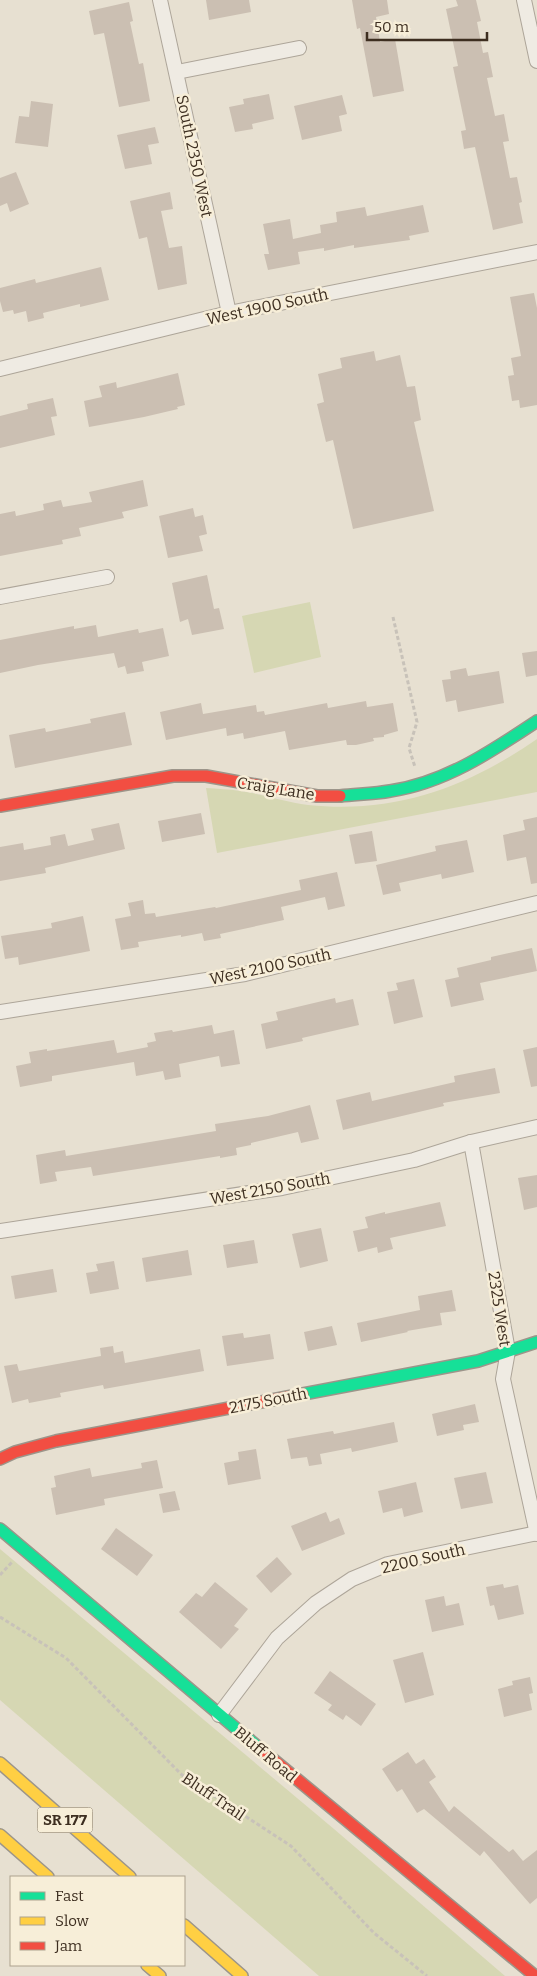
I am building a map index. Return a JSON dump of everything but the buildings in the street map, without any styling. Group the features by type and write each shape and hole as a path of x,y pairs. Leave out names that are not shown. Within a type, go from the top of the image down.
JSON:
{"main road":[{"name":"Craig Lane","path":"0,806 173,776 206,776 317,796 391,791 451,773 498,747 537,721"},
{"name":"2175 South","path":"0,1460 15,1452 56,1441 478,1361 537,1342"},
{"name":"Bluff Road","path":"0,1529 219,1715 535,1976"},
{"name":"SR 177","path":"0,1763 129,1876"},
{"path":"0,1835 47,1876"},
{"path":"185,1925 242,1976"},
{"path":"148,1966 160,1976"}],"street":[{"name":"South 2350 West","path":"160,0 229,313"},
{"path":"524,0 537,61"},
{"path":"176,72 298,48"},
{"name":"West 1900 South","path":"0,369 229,313 537,252"},
{"path":"0,598 107,577"},
{"name":"West 2100 South","path":"0,1012 245,974 537,903"},
{"name":"West 2150 South","path":"0,1231 282,1188 414,1160 472,1142 537,1127"},
{"name":"2325 West","path":"472,1142 508,1351 503,1379 537,1534"},
{"name":"2200 South","path":"219,1715 277,1638 316,1603 352,1579 388,1564 537,1534"}],"path":[{"path":"392,617 417,722 409,748 419,784"},
{"name":"Bluff Trail","path":"0,1617 66,1658 182,1776 291,1846 374,1933 427,1976"}],"green space":[{"path":"310,602 321,657 254,673 242,616"},
{"path":"537,739 537,792 217,853 206,788 249,792 308,805 340,807 400,801 456,784 484,771"},
{"path":"0,1549 334,1829 505,1976 319,1976 0,1700"}],"traffic: fast":[{"path":"340,796 378,793 430,781 485,754 537,721"},
{"path":"303,1394 478,1361 537,1342"},
{"path":"0,1529 264,1752"}],"traffic: slow":[{"path":"0,1763 129,1876"},
{"path":"0,1835 47,1876"},
{"path":"185,1926 242,1976"},
{"path":"148,1966 160,1976"}],"traffic: jam":[{"path":"0,806 173,776 206,776 317,796 340,796"},
{"path":"0,1459 15,1452 56,1441 303,1394"},
{"path":"264,1752 535,1976"}]}
